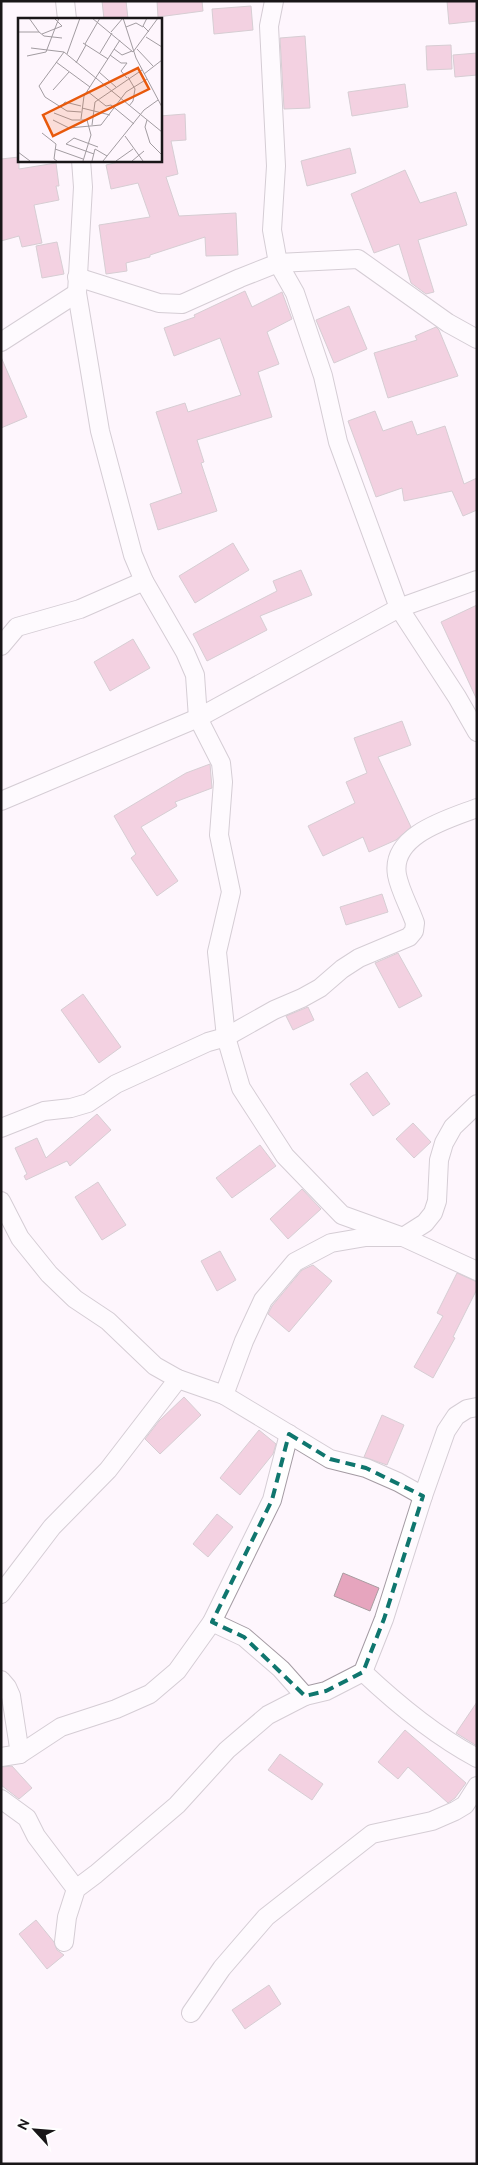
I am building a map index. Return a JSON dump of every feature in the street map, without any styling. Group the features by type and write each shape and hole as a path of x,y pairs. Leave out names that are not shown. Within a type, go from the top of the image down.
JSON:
{"street":[{"path":"65,1 67,18"},
{"path":"274,1 269,26 276,166 272,230 278,263 295,293 323,376 338,442 399,608 457,697 477,732"},
{"path":"81,161 83,187 77,285 100,431 133,555 144,581 185,652 195,675 198,718 221,763 223,782 219,835 231,892 217,952 226,1037 241,1088 285,1156 342,1215 402,1237 477,1271"},
{"path":"1,342 77,285 159,303 182,304 278,263 358,259 448,323 477,339"},
{"path":"1,801 198,718 399,608 477,580"},
{"path":"1,646 18,626 80,609 144,581"},
{"path":"1,1128 44,1111 71,1108 88,1103 116,1084 208,1042 226,1037 274,1010 320,988 342,969 359,958 409,937 414,931 415,923 397,875 398,860 406,845 430,825 477,808"},
{"path":"224,1395 244,1341 263,1300 295,1262 331,1243 366,1237 402,1237 425,1223 433,1213 437,1201 439,1160 444,1144 453,1127 477,1104"},
{"path":"1,1201 20,1238 49,1274 75,1299 108,1321 155,1366 178,1379 224,1395 330,1459 366,1468 398,1482 423,1496"},
{"path":"1,1594 52,1527 108,1470 178,1379"},
{"path":"64,1942 67,1916 76,1889 177,1805 234,1744 268,1715 305,1696 326,1691 363,1672 384,1619 423,1496 446,1432 456,1416 467,1409 477,1407"},
{"path":"1,1757 20,1754 61,1727 116,1709 150,1694 177,1671 212,1622 272,1500 289,1434"},
{"path":"212,1622 244,1637 281,1669 305,1696"},
{"path":"363,1672 400,1706 447,1742 477,1758"},
{"path":"1,1680 7,1687 10,1696 20,1754"},
{"path":"191,2013 222,1968 266,1917 372,1834 432,1821 455,1811 465,1805 477,1786"},
{"path":"1,1799 27,1818 36,1836 76,1889"}],"highlighted area":[{"path":"289,1434 330,1459 366,1468 423,1496 384,1619 363,1672 326,1691 305,1696 244,1637 212,1622 272,1500"}],"building":[{"path":"102,1 126,1 128,18 104,18"},
{"path":"157,1 202,1 203,11 158,17"},
{"path":"447,1 477,1 477,21 449,24"},
{"path":"251,6 253,30 214,34 212,9"},
{"path":"305,36 310,108 284,109 280,38"},
{"path":"451,45 452,69 427,70 426,46"},
{"path":"477,53 477,75 455,77 453,55"},
{"path":"405,84 408,107 352,116 348,92"},
{"path":"185,114 186,140 171,141 178,174 166,177 179,216 236,213 238,255 206,256 205,237 150,255 150,257 126,263 127,271 106,274 99,225 150,217 138,183 111,189 106,165 123,161 161,161 161,116"},
{"path":"350,148 356,173 307,186 301,161"},
{"path":"18,157 19,169 56,163 59,186 56,186 59,200 34,205 42,243 22,247 19,236 1,241 1,159"},
{"path":"405,170 420,203 456,192 467,225 418,240 434,292 426,294 411,283 399,244 374,253 351,194"},
{"path":"57,242 64,274 42,278 36,246"},
{"path":"245,291 252,307 282,292 292,319 267,332 279,364 258,372 272,417 197,440 204,462 201,463 217,511 158,530 150,504 182,493 156,412 185,403 188,412 241,395 220,338 174,356 164,328 195,317 194,315"},
{"path":"349,306 367,349 334,363 316,320"},
{"path":"436,327 439,330 458,376 388,398 374,353 417,340 415,336"},
{"path":"1,357 27,417 1,428"},
{"path":"375,411 383,431 412,421 417,435 445,426 464,484 477,478 477,510 463,516 452,491 404,501 402,488 376,497 348,421"},
{"path":"233,543 249,570 195,603 179,576"},
{"path":"301,570 312,595 260,616 267,630 207,661 193,634 277,591 273,581"},
{"path":"477,605 477,700 441,622"},
{"path":"133,639 150,668 110,691 94,662"},
{"path":"402,721 411,745 378,757 411,827 396,840 369,852 363,837 323,856 308,826 355,803 346,782 367,773 354,738"},
{"path":"210,764 212,788 175,802 177,806 141,827 178,881 157,896 131,858 136,854 114,816 186,773"},
{"path":"382,894 388,912 346,925 340,907"},
{"path":"398,953 422,996 399,1008 375,963"},
{"path":"83,994 121,1047 99,1063 61,1010"},
{"path":"308,1007 314,1020 293,1030 286,1016"},
{"path":"367,1072 390,1104 373,1116 350,1084"},
{"path":"97,1114 111,1130 70,1166 67,1161 26,1180 24,1176 27,1174 15,1148 37,1138 46,1158"},
{"path":"413,1123 431,1142 414,1158 396,1139"},
{"path":"260,1145 276,1166 232,1198 216,1178"},
{"path":"98,1182 126,1225 102,1240 75,1197"},
{"path":"302,1189 321,1209 288,1239 270,1219"},
{"path":"220,1251 236,1280 217,1291 201,1261"},
{"path":"313,1265 332,1281 289,1332 268,1314 272,1306 302,1270"},
{"path":"457,1273 477,1282 477,1289 453,1337 455,1338 433,1378 414,1367 443,1316 437,1313"},
{"path":"184,1397 201,1415 160,1454 145,1439 159,1421"},
{"path":"382,1415 404,1425 387,1465 364,1457"},
{"path":"259,1430 276,1444 273,1454 240,1495 220,1478"},
{"path":"217,1514 233,1527 208,1557 193,1544"},
{"path":"343,1573 379,1588 370,1611 334,1596"},
{"path":"477,1702 477,1746 456,1733"},
{"path":"405,1730 466,1783 455,1798 448,1803 408,1767 398,1779 378,1762"},
{"path":"280,1754 323,1784 312,1800 268,1770"},
{"path":"12,1766 32,1788 19,1799 1,1785 1,1767"},
{"path":"36,1920 54,1942 57,1950 64,1955 47,1969 19,1934"},
{"path":"269,1985 281,2004 245,2029 232,2010"}]}
